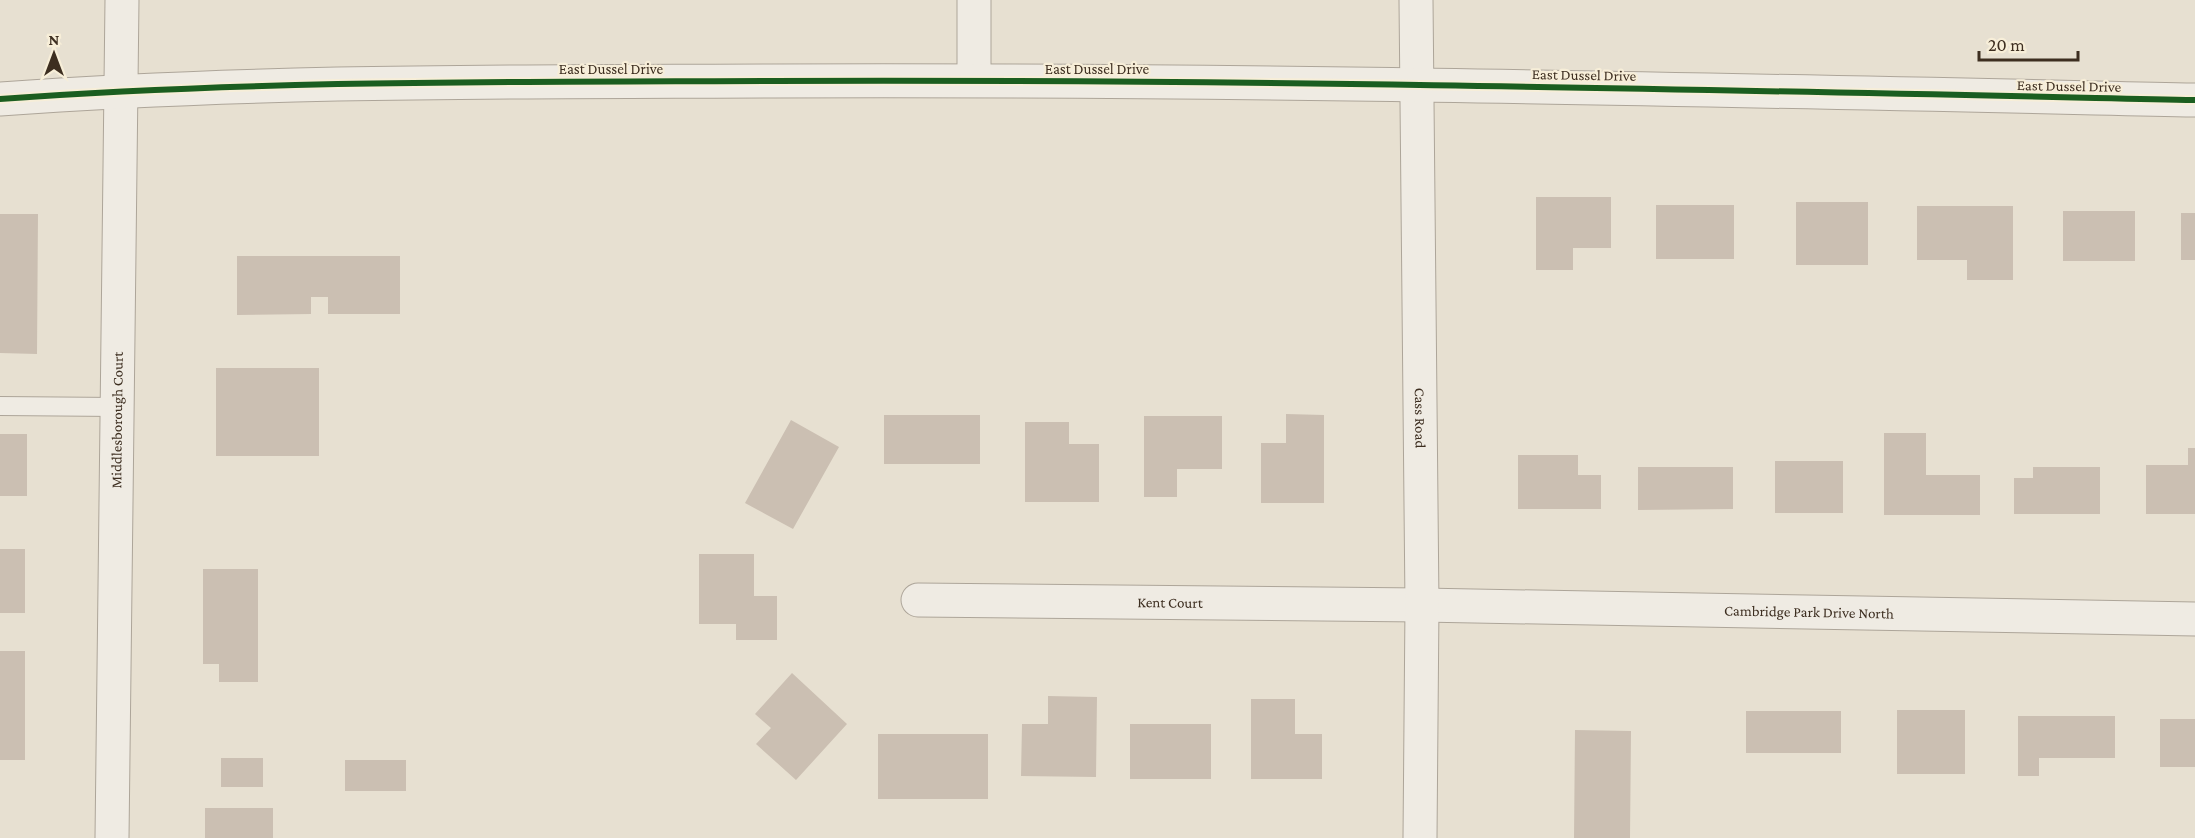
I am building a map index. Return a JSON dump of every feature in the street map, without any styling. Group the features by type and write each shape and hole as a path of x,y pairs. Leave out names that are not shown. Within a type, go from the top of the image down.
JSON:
{"street":[{"name":"Middlesborough Court","path":"112,838 122,0"},
{"path":"974,0 974,80"},
{"name":"Cass Road","path":"1416,0 1415,83 1422,605 1420,838"},
{"name":"East Dussel Drive","path":"0,99 120,90 396,82 974,80 1415,83 2195,100"},
{"name":"Kent Court","path":"918,600 1422,605"},
{"name":"Cambridge Park Drive North","path":"1422,605 2195,619"}],"lane":[{"path":"0,406 117,407"}],"building":[{"path":"1536,197 1611,197 1611,248 1573,248 1573,270 1536,270"},
{"path":"1796,202 1868,202 1868,265 1796,265"},
{"path":"1656,205 1734,205 1734,259 1656,259"},
{"path":"1917,206 2013,206 2013,280 1967,280 1967,260 1917,260"},
{"path":"2063,211 2135,211 2135,261 2063,261"},
{"path":"2181,213 2195,213 2195,260 2181,260"},
{"path":"0,214 38,214 37,354 0,353"},
{"path":"237,256 400,256 400,314 328,314 328,297 311,297 311,314 237,315"},
{"path":"216,368 319,368 319,456 216,456"},
{"path":"1286,414 1324,415 1324,503 1261,503 1261,443 1286,443"},
{"path":"884,415 980,415 980,464 884,464"},
{"path":"1144,416 1222,416 1222,469 1177,469 1177,497 1144,497"},
{"path":"791,420 839,447 793,529 745,503"},
{"path":"1025,422 1069,422 1069,444 1099,444 1099,502 1025,502"},
{"path":"1884,433 1926,433 1926,475 1980,475 1980,515 1884,515"},
{"path":"0,434 27,434 27,496 0,496"},
{"path":"2188,448 2195,448 2195,514 2146,514 2146,465 2188,465"},
{"path":"1518,455 1578,455 1578,475 1601,475 1601,509 1518,509"},
{"path":"1775,461 1843,461 1843,513 1775,513"},
{"path":"1638,467 1733,467 1733,509 1638,510"},
{"path":"2033,467 2100,467 2100,514 2014,514 2014,478 2033,478"},
{"path":"0,549 25,549 25,613 0,613"},
{"path":"699,554 754,554 754,596 777,596 777,640 736,640 736,624 699,624"},
{"path":"203,569 258,569 258,682 219,682 219,664 203,664"},
{"path":"0,651 25,651 25,760 0,760"},
{"path":"792,673 847,724 796,780 756,744 771,728 755,714"},
{"path":"1048,696 1097,697 1096,777 1021,776 1022,724 1048,724"},
{"path":"1251,699 1295,699 1295,734 1322,734 1322,779 1251,779"},
{"path":"1897,710 1965,710 1965,774 1897,774"},
{"path":"1746,711 1841,711 1841,753 1746,753"},
{"path":"2018,716 2115,716 2115,758 2039,758 2039,776 2018,776"},
{"path":"2160,719 2195,719 2195,767 2160,767"},
{"path":"1130,724 1211,724 1211,779 1130,779"},
{"path":"1575,730 1631,731 1630,838 1574,838"},
{"path":"878,734 988,734 988,799 878,799"},
{"path":"221,758 263,758 263,787 221,787"},
{"path":"345,760 406,760 406,791 345,791"},
{"path":"205,808 273,808 273,838 205,838"}],"cycle path":[{"path":"0,99 193,88 386,83 950,81 1483,86 2195,100"}]}
